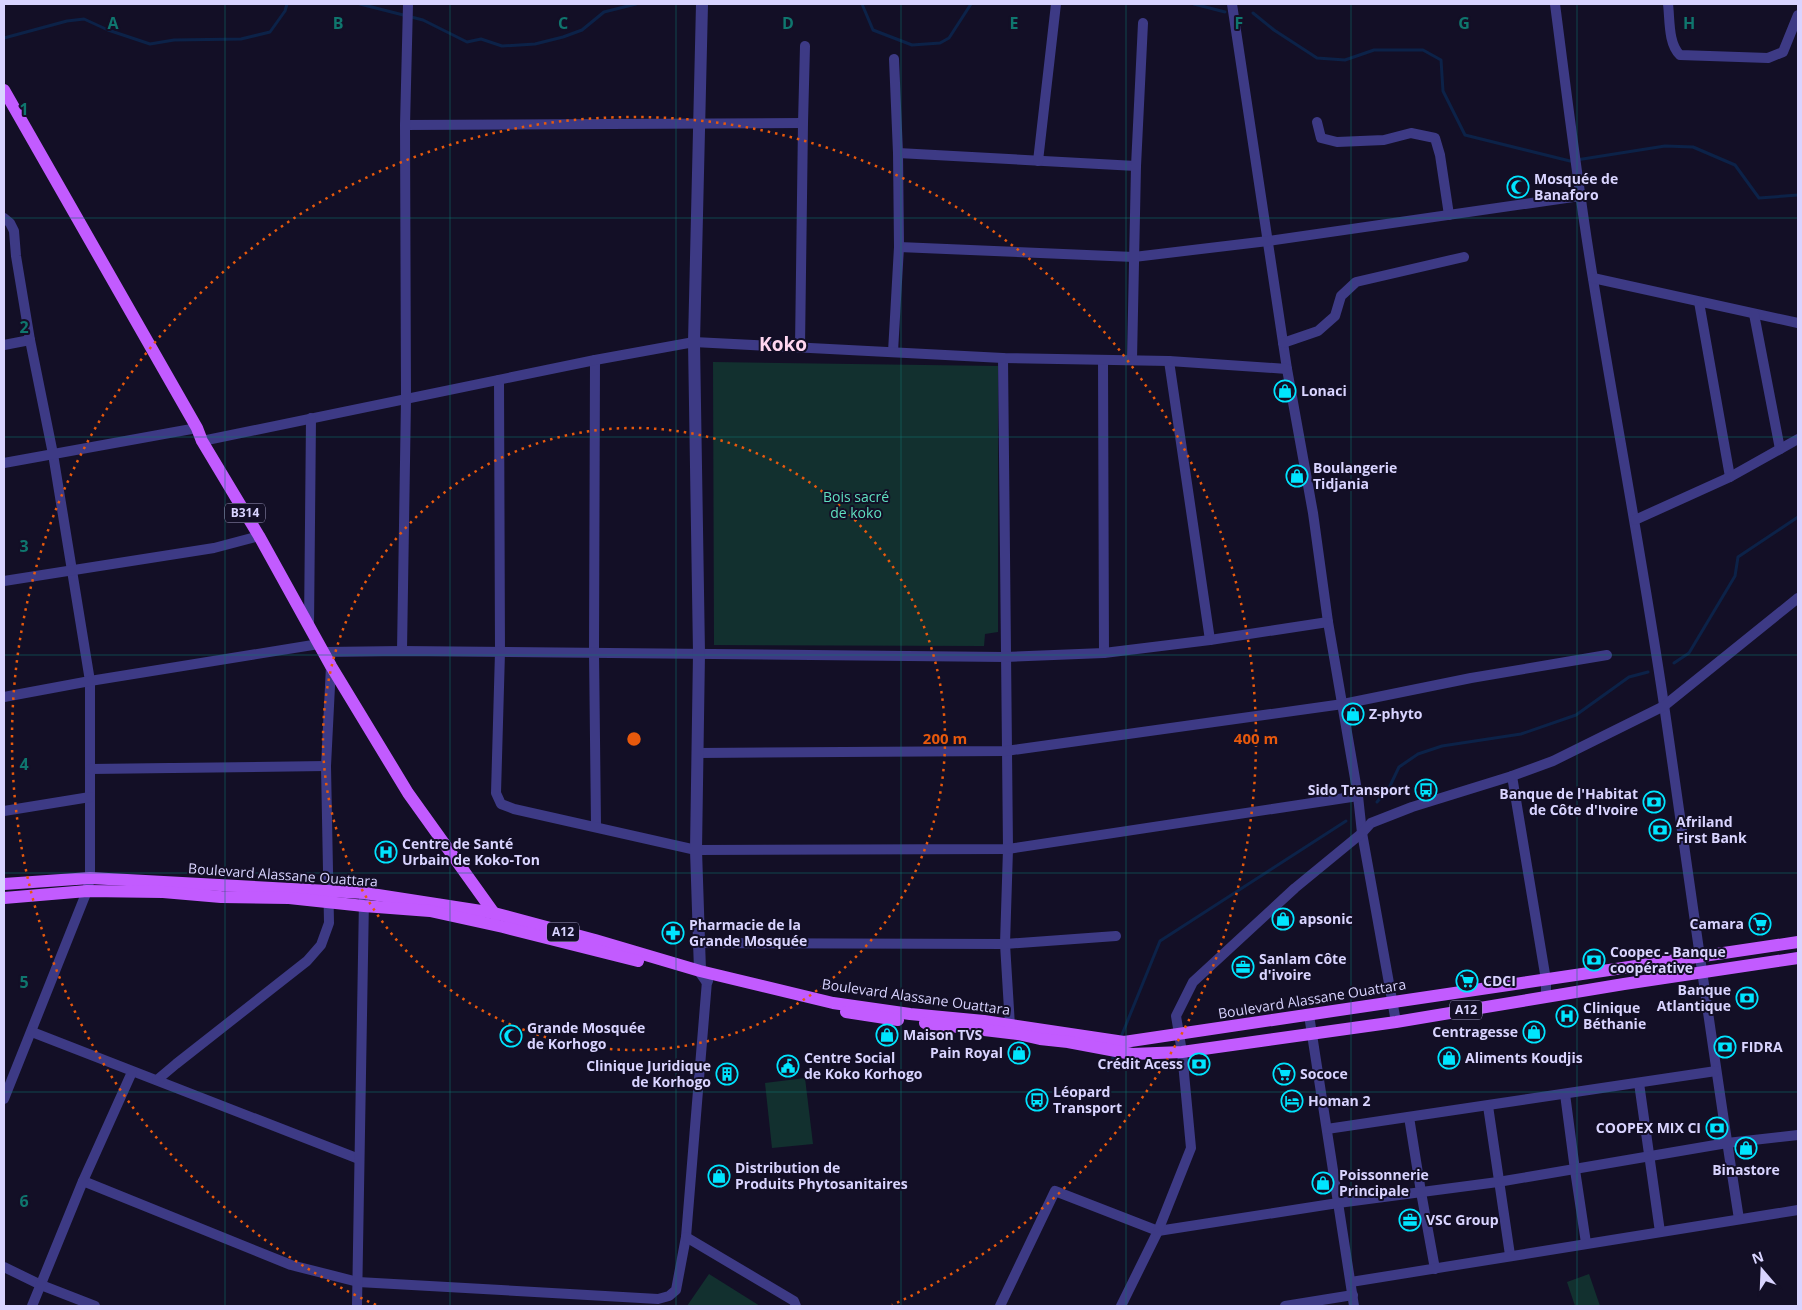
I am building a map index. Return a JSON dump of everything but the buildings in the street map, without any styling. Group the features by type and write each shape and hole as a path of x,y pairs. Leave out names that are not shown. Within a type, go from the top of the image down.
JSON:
{"main road":[{"name":"B314","path":"4,90 197,428 202,441 259,536 331,666 408,793 503,927"},
{"name":"Boulevard Alassane Ouattara","path":"4,884 90,878 157,881 329,896 364,906 430,911 704,976 833,1003 910,1014 984,1021 1014,1030 1113,1045 1132,1054 1182,1052 1396,1022 1798,958"},
{"name":"Boulevard Alassane Ouattara","path":"4,898 87,891 289,898 365,893 494,913 595,940 704,976"},
{"name":"Boulevard Alassane Ouattara","path":"1113,1045 1798,942"}],"street":[{"path":"83,1181 291,1265 358,1282 658,1299 669,1296 676,1290 686,1237 704,976 700,943 696,850 699,653 694,342 702,4"},
{"path":"1038,161 1056,4"},
{"path":"1232,4 1287,369 1313,513 1328,622 1358,796 1362,833 1396,1022"},
{"path":"1555,4 1592,278 1664,706 1701,973 1739,1219"},
{"path":"1668,4 1672,43 1675,50 1680,54 1768,58 1783,52 1798,15"},
{"path":"402,651 406,399 405,125 408,5"},
{"path":"1132,360 1136,166 1142,23"},
{"path":"800,347 805,46"},
{"path":"893,352 899,247 894,59"},
{"path":"405,125 803,122"},
{"path":"1317,122 1321,138 1337,142 1384,140 1411,133 1435,138 1440,156 1449,215"},
{"path":"898,153 1136,166"},
{"path":"899,247 1134,256 1268,241 1580,196"},
{"path":"4,218 10,223 14,231 16,256 30,340 53,454 90,681 90,878 87,891 32,1032 4,1098"},
{"path":"1283,343 1318,331 1335,316 1341,296 1356,282 1464,257"},
{"path":"1592,278 1798,324"},
{"path":"1699,302 1730,477"},
{"path":"1754,314 1780,449"},
{"path":"4,344 30,340"},
{"path":"202,441 595,360 694,342 1003,358 1169,361 1287,369"},
{"path":"1003,358 1008,849 1005,944 1014,1030"},
{"path":"595,360 594,652 596,826"},
{"path":"1103,360 1104,653"},
{"path":"1169,361 1210,640"},
{"path":"499,380 500,652 496,793 501,804 514,809 696,850 1008,849 1358,796"},
{"path":"309,628 311,418"},
{"path":"4,463 197,428"},
{"path":"1634,520 1730,477 1798,439"},
{"path":"4,581 214,548 259,536"},
{"path":"1121,1306 1158,1231 1191,1148 1182,1052 1176,1016 1193,982 1295,888 1362,833 1371,823 1412,807 1512,776 1553,761 1664,706 1798,598"},
{"path":"4,697 90,681 322,648 402,651 1005,657 1104,653 1210,640 1328,622"},
{"path":"698,753 1006,751 1343,704 1471,678 1607,655"},
{"path":"157,1080 307,961 321,945 330,923 326,766 331,666"},
{"path":"90,769 326,766"},
{"path":"1512,776 1546,980 1546,997"},
{"path":"4,811 90,797"},
{"path":"357,1306 365,893"},
{"path":"700,943 1005,944 1116,936"},
{"path":"1309,1016 1354,1306"},
{"path":"32,1032 359,1159"},
{"path":"1326,1129 1716,1071"},
{"path":"32,1306 83,1181 132,1072"},
{"path":"1639,1083 1660,1232"},
{"path":"1565,1094 1586,1243"},
{"path":"1488,1106 1510,1256"},
{"path":"1409,1117 1420,1192 1435,1269"},
{"path":"1000,1306 1055,1191 1158,1231 1338,1203 1498,1182 1727,1143 1798,1135"},
{"path":"1351,1282 1798,1210"},
{"path":"686,1237 794,1300 796,1306"},
{"path":"4,1267 95,1306"},
{"path":"1285,1306 1353,1295"}],"green space":[{"name":"Bois sacré de koko","path":"713,362 998,366 998,632 985,634 984,646 714,645"},
{"path":"805,1078 813,1144 772,1148 765,1083"},
{"path":"709,1274 760,1306 687,1306"},
{"path":"1589,1274 1600,1306 1575,1306 1567,1282"}],"waterway":[{"path":"4,38 67,21 84,19 108,30 150,44 174,40 241,39 270,32 285,11 287,4"},
{"path":"360,4 423,20 467,42 481,39 502,46 535,44 563,37 582,30 604,12 636,4"},
{"path":"862,4 873,30 912,45 940,43 949,38 971,4"},
{"path":"1194,4 1225,12"},
{"path":"1253,13 1274,30 1317,58 1345,60 1374,50 1423,50 1441,60 1443,91 1465,135 1570,161 1665,146 1693,147 1735,165 1759,198 1798,195"},
{"path":"1674,663 1689,653 1735,576 1738,557 1798,517"},
{"path":"1377,802 1389,788 1399,767 1418,754 1442,746 1521,734 1576,715 1629,677 1648,672"},
{"path":"1121,1037 1160,941 1346,821"},
{"path":"1108,1070 1114,1055"}],"place":[{"name":"Mosquée de Banaforo","path":"1518,187"},
{"name":"Lonaci","path":"1285,391"},
{"name":"Boulangerie Tidjania","path":"1297,476"},
{"name":"Z-phyto","path":"1353,714"},
{"name":"Sido Transport","path":"1426,790"},
{"name":"Banque de l'Habitat de Côte d'Ivoire","path":"1654,802"},
{"name":"Afriland First Bank","path":"1660,830"},
{"name":"Centre de Santé Urbain de Koko-Ton","path":"386,852"},
{"name":"apsonic","path":"1283,919"},
{"name":"Camara","path":"1760,924"},
{"name":"Pharmacie de la Grande Mosquée","path":"673,933"},
{"name":"Coopec - Banque coopérative","path":"1594,960"},
{"name":"Sanlam Côte d'ivoire","path":"1243,967"},
{"name":"CDCI","path":"1467,981"},
{"name":"Banque Atlantique","path":"1747,998"},
{"name":"Clinique Béthanie","path":"1567,1016"},
{"name":"Centragesse","path":"1534,1032"},
{"name":"Maison TVS","path":"887,1035"},
{"name":"Grande Mosquée de Korhogo","path":"511,1036"},
{"name":"FIDRA","path":"1725,1047"},
{"name":"Pain Royal","path":"1019,1053"},
{"name":"Aliments Koudjis","path":"1449,1058"},
{"name":"Crédit Acess","path":"1199,1064"},
{"name":"Centre Social de Koko Korhogo","path":"788,1066"},
{"name":"Clinique Juridique de Korhogo","path":"727,1074"},
{"name":"Sococe","path":"1284,1074"},
{"name":"Léopard Transport","path":"1037,1100"},
{"name":"Homan 2","path":"1292,1101"},
{"name":"COOPEX MIX CI","path":"1717,1128"},
{"name":"Binastore","path":"1746,1148"},
{"name":"Distribution de Produits Phytosanitaires","path":"719,1176"},
{"name":"Poissonnerie Principale","path":"1323,1183"},
{"name":"VSC Group","path":"1410,1220"}],"district":[{"name":"Koko","path":"783,344"}]}
